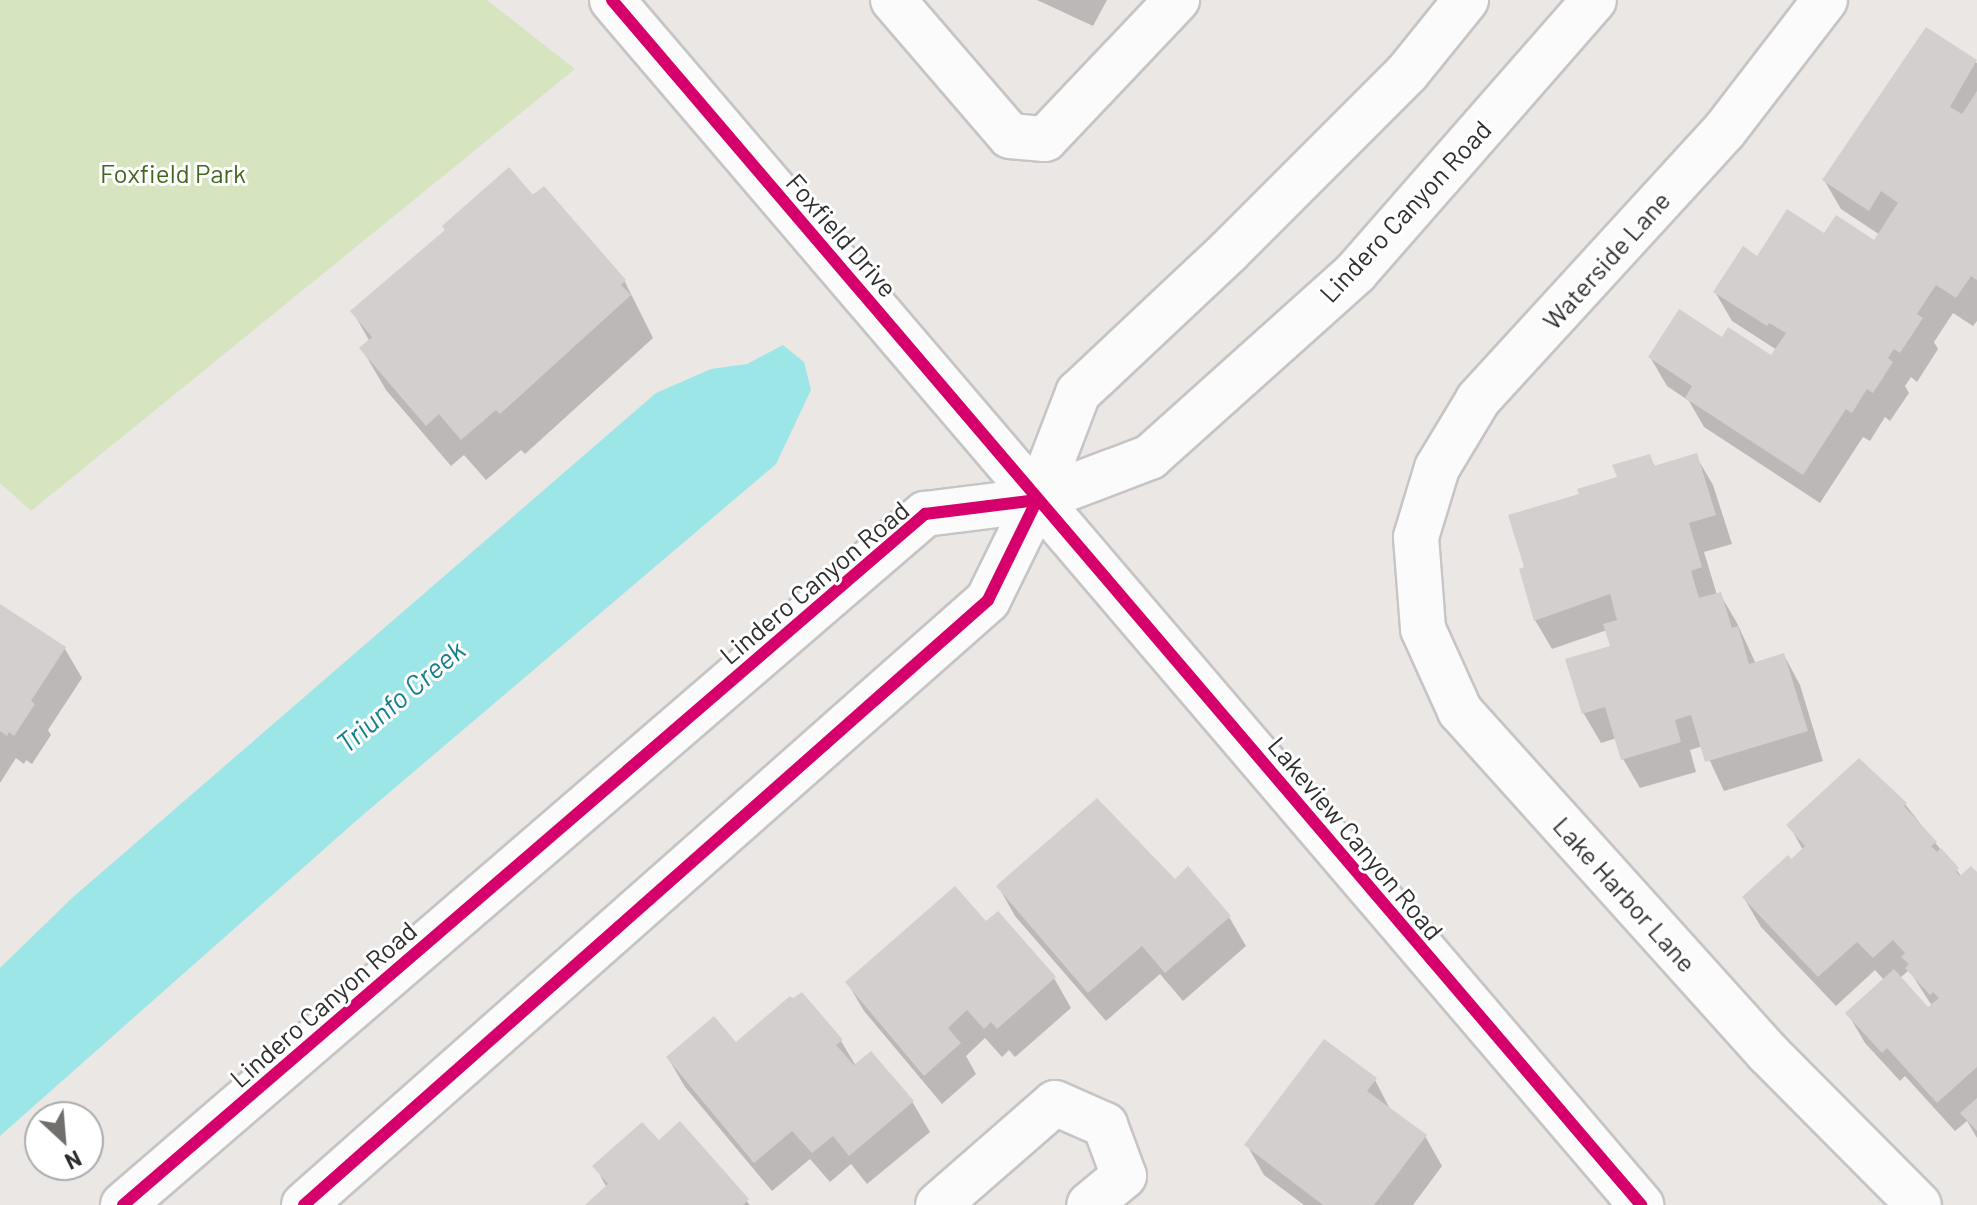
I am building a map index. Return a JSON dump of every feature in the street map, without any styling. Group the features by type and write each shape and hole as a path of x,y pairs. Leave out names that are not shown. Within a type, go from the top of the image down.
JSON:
{"street":[{"name":"Foxfield Drive","path":"612,0 1037,500"},
{"path":"893,0 1010,136 1045,139 1177,0"},
{"path":"304,1205 988,600 1037,500 1078,393 1229,251 1396,85 1466,0"},
{"name":"Lindero Canyon Road","path":"123,1205 925,514 1037,500 1150,457 1356,272 1594,0"},
{"name":"Waterside Lane","path":"1416,537 1437,468 1478,400 1725,130 1825,0"},
{"name":"Lakeview Canyon Road","path":"1037,500 1641,1205"},
{"name":"Lake Harbor Lane","path":"1416,537 1423,629 1460,711 1768,1053 1919,1205"},
{"path":"938,1205 1055,1103 1105,1125 1124,1176 1089,1205"}],"green space":[{"name":"Foxfield Park","path":"0,0 487,0 575,69 31,511 0,483"}],"water":[{"name":"Triunfo Creek","path":"783,345 804,362 811,390 776,464 357,820 40,1101 24,1101 24,1115 0,1136 0,968 72,898 656,393 711,369 747,364"}],"building":[{"path":"1926,27 1977,60 1950,107 1962,114 1977,91 1977,280 1971,276 1956,298 1936,285 1917,314 1923,318 1900,353 1894,349 1888,358 1893,362 1873,393 1867,389 1852,413 1846,409 1803,475 1685,398 1692,386 1648,357 1679,309 1722,337 1728,327 1771,355 1786,333 1769,323 1767,326 1713,292 1743,246 1757,256 1787,209 1824,233 1836,215 1874,240 1898,203 1881,191 1869,211 1822,180"},
{"path":"509,167 533,195 544,186 626,280 621,285 631,295 500,414 496,410 461,440 439,414 426,426 359,348 372,337 350,311 445,230 442,226"},
{"path":"1697,453 1716,515 1689,523 1702,567 1691,571 1699,598 1721,592 1732,628 1738,626 1749,664 1784,653 1808,731 1705,762 1691,715 1675,720 1681,742 1621,760 1605,707 1582,714 1565,659 1610,646 1603,624 1617,620 1610,594 1534,621 1519,569 1524,567 1508,515 1579,494 1577,489 1617,477 1612,465 1650,454 1654,466"},
{"path":"0,604 66,647 31,701 35,704 14,736 0,731"},
{"path":"1859,758 1907,803 1904,806 1937,842 1931,846 1937,852 1941,848 1959,868 1956,872 1960,876 1971,866 1977,872 1977,1067 1937,1103 1887,1048 1882,1053 1845,1013 1894,969 1928,1007 1939,998 1933,992 1930,995 1905,968 1909,964 1901,957 1905,953 1893,940 1873,958 1857,942 1818,977 1742,897 1788,855 1791,859 1805,846 1786,825"},
{"path":"1097,798 1175,879 1188,866 1231,916 1165,973 1142,946 1088,993 996,886"},
{"path":"955,886 986,921 998,911 1056,977 997,1029 991,1022 984,1029 967,1010 948,1028 961,1043 924,1076 845,982"},
{"path":"802,992 843,1040 836,1045 854,1065 871,1051 914,1101 849,1156 833,1136 812,1153 792,1131 754,1163 666,1057 714,1016 736,1042 790,996 793,998"},
{"path":"1324,1039 1377,1078 1367,1091 1427,1135 1374,1205 1323,1205 1244,1145"},
{"path":"1977,1098 1977,1131 1960,1113"},
{"path":"680,1121 749,1199 743,1205 585,1205 608,1184 592,1166 642,1122 659,1140"}],"cycle path":[{"path":"612,0 1641,1205"},
{"path":"123,1205 925,514 1037,500"},
{"path":"304,1205 988,600 1037,500"}]}
